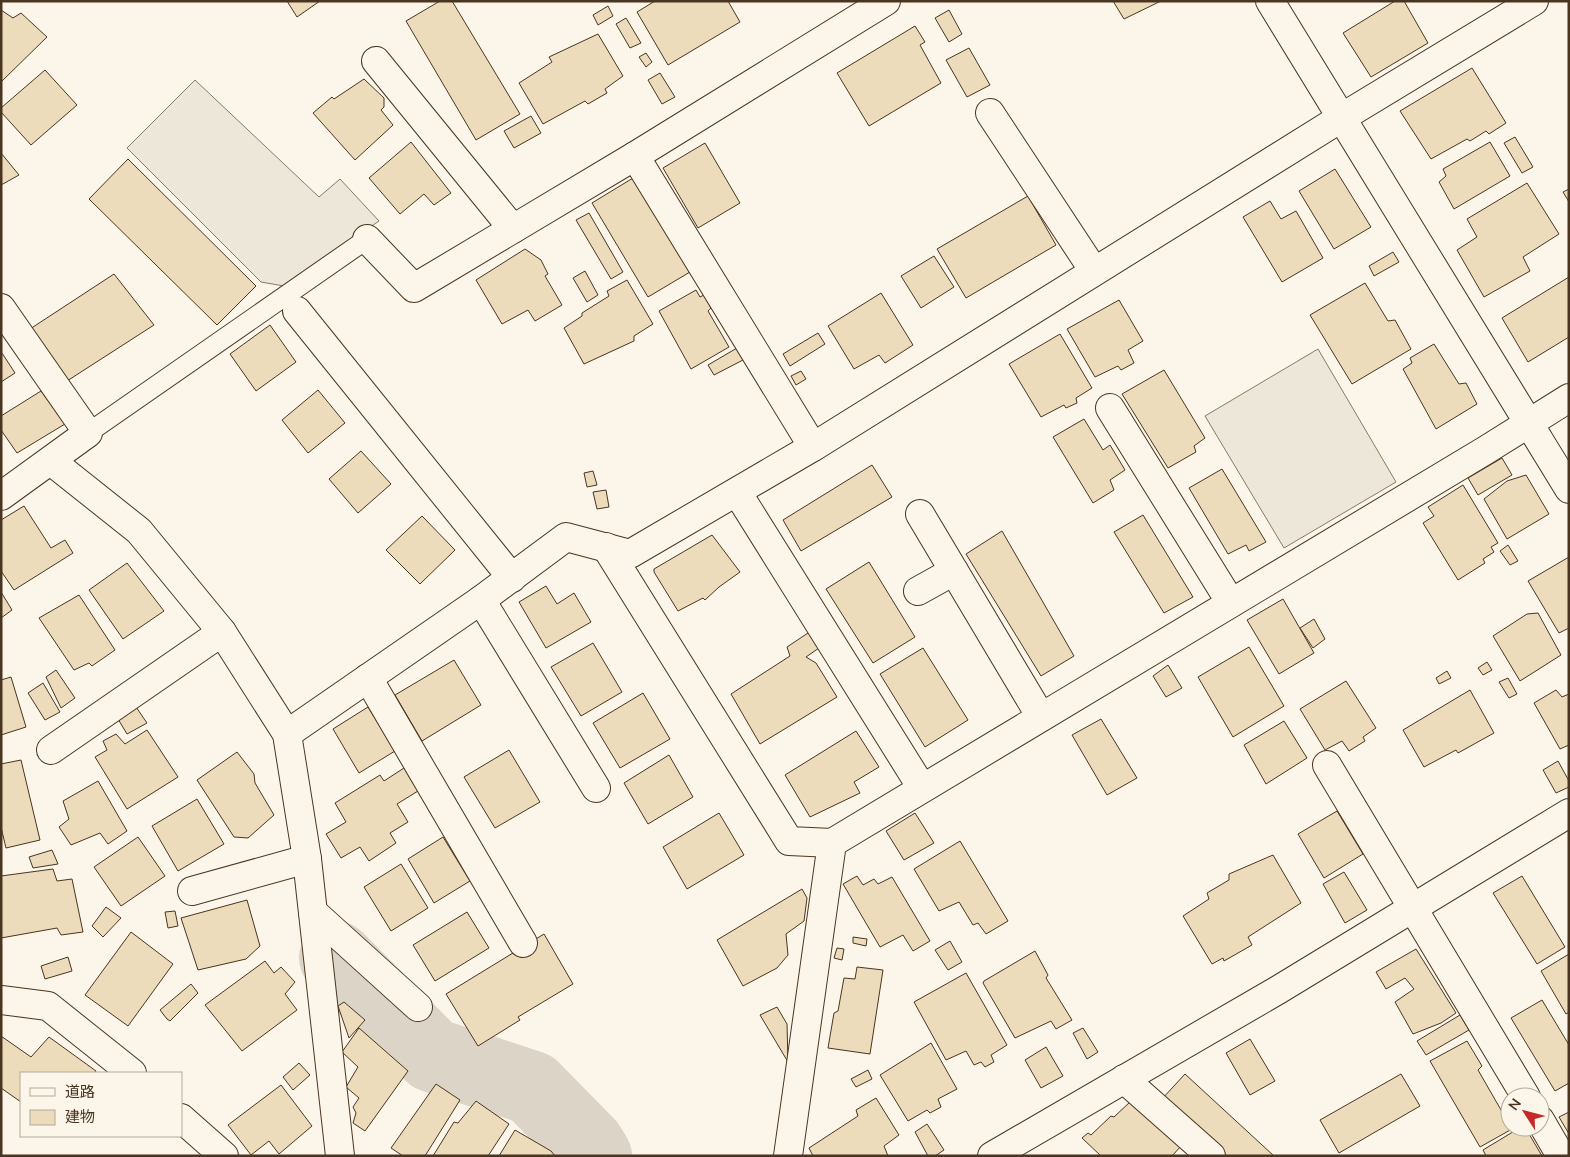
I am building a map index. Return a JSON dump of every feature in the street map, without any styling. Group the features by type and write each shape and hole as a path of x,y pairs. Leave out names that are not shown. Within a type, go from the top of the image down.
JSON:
{"street":[{"path":"367,239 414,288 635,156 886,1"},
{"path":"1270,1 1569,489"},
{"path":"287,734 481,600 566,537 630,554 813,447 1341,118 1534,1"},
{"path":"376,61 513,229"},
{"path":"990,113 1094,271"},
{"path":"635,156 813,447"},
{"path":"1,308 88,433 1,496"},
{"path":"297,311 512,578"},
{"path":"606,547 789,841 832,843 1478,455 1569,398"},
{"path":"1110,408 1232,603"},
{"path":"50,461 139,531 222,632 287,734 308,859 340,1156"},
{"path":"737,492 922,788"},
{"path":"920,514 1041,717"},
{"path":"918,591 954,571"},
{"path":"481,600 596,788"},
{"path":"51,750 222,632"},
{"path":"368,678 522,943"},
{"path":"1327,765 1520,1087"},
{"path":"992,1156 1278,990 1569,813"},
{"path":"788,1156 832,843"},
{"path":"192,891 308,859"},
{"path":"313,912 418,1007"},
{"path":"1,1000 48,1006 131,1072"},
{"path":"1124,1079 1211,1156"},
{"path":"182,1119 224,1156"},
{"path":"1550,1137 1561,1156"}],"lane":[{"path":"88,433 367,239"}],"shaded area":[{"path":"195,80 319,197 340,179 379,221 284,286 261,282 127,148"},
{"path":"1318,349 1396,482 1284,548 1205,416"}],"building":[{"path":"287,1 320,1 297,17"},
{"path":"440,1 452,1 520,114 476,140 406,21"},
{"path":"655,1 728,1 740,22 668,65 637,12"},
{"path":"1113,1 1161,1 1124,19"},
{"path":"1395,1 1404,1 1428,43 1371,77 1343,33"},
{"path":"608,6 613,16 598,25 593,15"},
{"path":"1,10 13,18 21,13 47,37 1,82"},
{"path":"949,10 962,34 949,42 935,18"},
{"path":"626,18 641,43 630,48 616,24"},
{"path":"915,26 925,42 920,45 941,83 869,126 837,73"},
{"path":"598,34 623,76 605,89 607,93 588,104 585,101 543,124 519,83 552,62 549,57"},
{"path":"969,48 990,85 967,97 946,60"},
{"path":"646,53 652,62 646,67 639,57"},
{"path":"1472,68 1506,123 1489,134 1486,131 1470,141 1467,139 1431,159 1400,111"},
{"path":"45,70 77,105 31,145 1,112 1,108"},
{"path":"660,73 675,97 662,104 648,80"},
{"path":"364,79 384,98 384,107 381,110 393,125 355,160 313,113 332,97 334,99"},
{"path":"531,116 541,133 514,148 504,131"},
{"path":"1515,137 1533,167 1522,173 1504,143"},
{"path":"411,142 451,193 434,205 424,194 400,214 369,178"},
{"path":"1490,142 1510,176 1454,209 1439,182 1446,176 1443,169"},
{"path":"705,143 740,203 698,228 663,168"},
{"path":"1,153 19,175 1,185"},
{"path":"128,159 256,286 217,325 89,199"},
{"path":"1335,169 1371,227 1334,249 1299,191"},
{"path":"633,178 690,272 648,297 592,203"},
{"path":"1527,183 1559,234 1523,257 1530,271 1484,297 1457,250 1477,237 1467,219"},
{"path":"1569,189 1569,202 1563,192"},
{"path":"1028,196 1056,245 966,298 937,249"},
{"path":"1270,201 1281,219 1296,211 1323,258 1282,282 1243,217"},
{"path":"589,213 623,272 611,279 576,220"},
{"path":"525,249 541,260 548,274 545,276 562,305 535,321 528,310 502,324 476,280"},
{"path":"1393,252 1399,262 1374,276 1369,266"},
{"path":"934,256 954,287 921,308 901,276"},
{"path":"585,271 598,295 587,302 573,278"},
{"path":"114,274 154,325 67,381 30,329"},
{"path":"1569,277 1569,337 1528,362 1502,318"},
{"path":"627,280 653,324 634,336 634,341 584,364 564,328 582,316 582,313 609,296 607,291"},
{"path":"1365,283 1388,321 1395,320 1411,349 1352,384 1310,315"},
{"path":"696,290 700,297 704,295 711,308 708,311 729,347 691,369 659,311"},
{"path":"881,293 913,345 885,363 879,355 854,369 828,326"},
{"path":"1119,300 1143,341 1128,350 1134,363 1121,370 1118,366 1095,377 1067,329"},
{"path":"270,325 296,362 256,391 230,354"},
{"path":"818,333 825,344 790,366 783,354"},
{"path":"1060,334 1092,388 1076,398 1077,403 1066,408 1064,405 1041,417 1009,364"},
{"path":"1434,344 1459,384 1466,383 1477,404 1436,429 1403,369 1412,363 1410,358"},
{"path":"737,348 743,360 714,375 708,365"},
{"path":"1,354 15,373 1,382"},
{"path":"1164,370 1205,438 1194,446 1196,452 1168,468 1122,394"},
{"path":"801,371 806,379 796,385 791,376"},
{"path":"318,390 345,423 308,453 282,420"},
{"path":"41,391 65,424 17,453 1,430 1,416"},
{"path":"1084,419 1103,450 1110,445 1125,470 1110,480 1114,490 1093,503 1053,437"},
{"path":"361,451 391,484 358,513 329,479"},
{"path":"1502,458 1512,475 1478,495 1468,478"},
{"path":"872,465 892,497 801,551 783,520"},
{"path":"1222,469 1266,542 1249,551 1246,545 1228,554 1189,488"},
{"path":"593,471 597,485 587,487 584,473"},
{"path":"1526,475 1549,514 1507,539 1484,499 1507,481"},
{"path":"1463,485 1498,543 1491,547 1494,552 1483,559 1485,563 1458,580 1423,523 1434,516 1428,507"},
{"path":"606,490 609,507 597,509 593,492"},
{"path":"24,506 51,548 65,540 73,553 14,590 1,571 1,520"},
{"path":"1143,515 1193,597 1164,613 1114,532"},
{"path":"422,516 455,550 420,584 386,550"},
{"path":"1002,531 1074,656 1041,676 966,554"},
{"path":"712,535 740,572 705,600 703,598 678,611 654,569"},
{"path":"1508,545 1518,561 1510,565 1500,551"},
{"path":"1569,557 1569,628 1559,633 1528,581"},
{"path":"869,562 915,637 873,663 826,589"},
{"path":"127,563 164,611 123,639 89,590"},
{"path":"546,586 557,604 574,593 591,622 546,648 519,602"},
{"path":"1,592 12,610 1,618"},
{"path":"79,595 115,650 92,666 89,663 74,670 39,618"},
{"path":"1283,599 1314,653 1279,674 1247,620"},
{"path":"1538,613 1561,655 1520,681 1493,636 1527,614"},
{"path":"1314,619 1325,639 1313,648 1300,628"},
{"path":"808,633 811,633 819,648 806,657 816,663 837,697 760,744 731,694 790,656 787,647"},
{"path":"593,643 622,692 581,716 551,667"},
{"path":"1249,647 1284,706 1233,737 1198,677"},
{"path":"923,648 968,720 925,747 880,674"},
{"path":"454,660 481,705 422,741 395,695"},
{"path":"1487,662 1492,670 1483,675 1478,668"},
{"path":"1168,665 1182,688 1166,697 1153,676"},
{"path":"56,670 75,698 61,708 46,677"},
{"path":"1447,671 1451,678 1439,684 1436,678"},
{"path":"11,677 26,727 1,735 1,680"},
{"path":"1508,678 1517,694 1509,698 1499,682"},
{"path":"1346,681 1376,728 1363,737 1365,741 1349,751 1342,741 1325,750 1300,709"},
{"path":"43,683 60,712 45,720 28,693"},
{"path":"1470,690 1494,733 1458,753 1456,750 1424,767 1403,730"},
{"path":"1556,690 1562,697 1569,694 1569,745 1560,749 1534,703"},
{"path":"643,693 670,739 620,768 593,723"},
{"path":"136,707 147,723 127,734 118,719"},
{"path":"368,707 395,751 359,773 333,729"},
{"path":"1101,719 1137,778 1107,795 1072,735"},
{"path":"1284,721 1307,758 1266,784 1244,745"},
{"path":"147,730 178,777 127,809 95,757 107,750 103,741 116,734 125,744"},
{"path":"856,731 879,767 854,782 860,793 810,817 785,775"},
{"path":"509,750 540,802 495,828 464,777"},
{"path":"237,752 254,774 255,783 274,815 248,838 234,837 197,780"},
{"path":"669,755 693,797 648,824 624,783"},
{"path":"21,760 40,840 6,848 1,827 1,764"},
{"path":"1558,761 1569,781 1569,787 1556,793 1543,770"},
{"path":"404,768 418,791 397,804 408,822 390,833 396,843 369,861 360,847 341,858 326,834 346,822 335,803 380,775 384,781"},
{"path":"98,781 127,831 108,844 100,833 71,845 59,827 69,819 63,801"},
{"path":"197,799 224,844 178,871 152,826"},
{"path":"1337,811 1363,854 1324,878 1298,834"},
{"path":"719,813 744,855 687,889 663,847"},
{"path":"915,813 934,843 904,860 886,831"},
{"path":"138,837 165,876 121,906 94,867"},
{"path":"443,837 470,881 434,903 408,859"},
{"path":"960,841 1008,921 986,934 978,923 973,925 959,902 939,911 914,869"},
{"path":"52,850 58,864 33,868 29,857"},
{"path":"1273,855 1301,903 1248,937 1252,945 1224,961 1223,958 1212,964 1183,916 1209,899 1207,893 1229,880 1229,874"},
{"path":"401,864 428,908 391,931 364,887"},
{"path":"53,869 57,881 72,879 83,932 61,935 57,928 1,938 1,876"},
{"path":"1344,872 1367,910 1345,923 1323,884"},
{"path":"857,876 863,885 874,879 878,884 892,877 930,941 913,951 903,935 880,947 843,884"},
{"path":"1522,876 1565,947 1537,964 1493,893"},
{"path":"802,889 807,898 804,921 786,934 788,955 777,968 743,986 717,940"},
{"path":"247,900 260,946 246,959 198,970 181,918"},
{"path":"106,907 121,918 103,937 92,926"},
{"path":"175,911 178,926 168,928 165,912"},
{"path":"467,912 489,948 435,981 413,945"},
{"path":"131,932 173,964 128,1026 85,995"},
{"path":"544,934 573,984 518,1017 520,1020 478,1046 446,994"},
{"path":"853,937 867,939 866,946 853,943"},
{"path":"950,941 962,962 948,970 935,950"},
{"path":"837,948 844,949 842,960 834,958"},
{"path":"1416,949 1456,1013 1441,1023 1413,1034 1395,1002 1414,989 1405,978 1386,989 1376,972"},
{"path":"1035,951 1048,975 1046,978 1072,1020 1056,1029 1051,1021 1015,1038 983,983"},
{"path":"1569,954 1569,1012 1566,1014 1541,971"},
{"path":"68,957 72,971 45,979 41,966"},
{"path":"265,961 274,973 281,967 295,982 285,994 297,1010 242,1051 205,1005"},
{"path":"857,967 883,970 870,1054 828,1048 834,1013 838,1011 844,978 855,979"},
{"path":"966,973 1007,1045 991,1055 994,1062 985,1067 981,1062 974,1065 966,1051 946,1060 914,1002"},
{"path":"191,984 198,993 170,1021 160,1010"},
{"path":"1542,1000 1569,1045 1569,1083 1555,1091 1511,1018"},
{"path":"344,1002 365,1020 349,1038 338,1006"},
{"path":"777,1007 787,1024 788,1062 760,1015"},
{"path":"1460,1015 1469,1030 1426,1055 1417,1041"},
{"path":"359,1028 408,1071 365,1131 353,1123 356,1113 353,1107 359,1098 346,1087 358,1067 342,1052"},
{"path":"1083,1028 1098,1052 1087,1059 1073,1033"},
{"path":"1,1036 31,1057 49,1037 96,1071 20,1072 20,1101 1,1088"},
{"path":"1250,1039 1275,1081 1250,1095 1226,1053"},
{"path":"1467,1041 1482,1066 1478,1070 1500,1108 1500,1136 1480,1147 1430,1061"},
{"path":"931,1043 957,1089 938,1099 941,1107 930,1113 927,1110 908,1121 880,1075"},
{"path":"1046,1047 1063,1076 1041,1088 1025,1060"},
{"path":"299,1063 310,1075 293,1090 283,1077"},
{"path":"868,1070 872,1079 856,1087 851,1079"},
{"path":"1185,1074 1274,1156 1222,1156 1162,1099"},
{"path":"1401,1074 1420,1106 1339,1153 1320,1120"},
{"path":"436,1084 460,1100 425,1156 403,1156 391,1148"},
{"path":"281,1085 312,1126 279,1154 269,1141 251,1155 228,1125"},
{"path":"876,1098 899,1135 884,1146 888,1156 813,1156 809,1148 858,1116 856,1110"},
{"path":"476,1101 509,1124 488,1156 433,1156 454,1122 458,1123"},
{"path":"1131,1101 1181,1146 1172,1156 1101,1156 1082,1138 1088,1133 1091,1135 1111,1116 1114,1117"},
{"path":"1569,1112 1569,1134 1559,1117"},
{"path":"927,1124 944,1150 935,1156 928,1156 915,1132"},
{"path":"515,1130 551,1151 555,1156 499,1156"},
{"path":"1504,1137 1531,1137 1542,1156 1486,1156 1483,1150"}],"waterway":[{"path":"336,958 432,1055 532,1088 588,1145 595,1156"}]}
